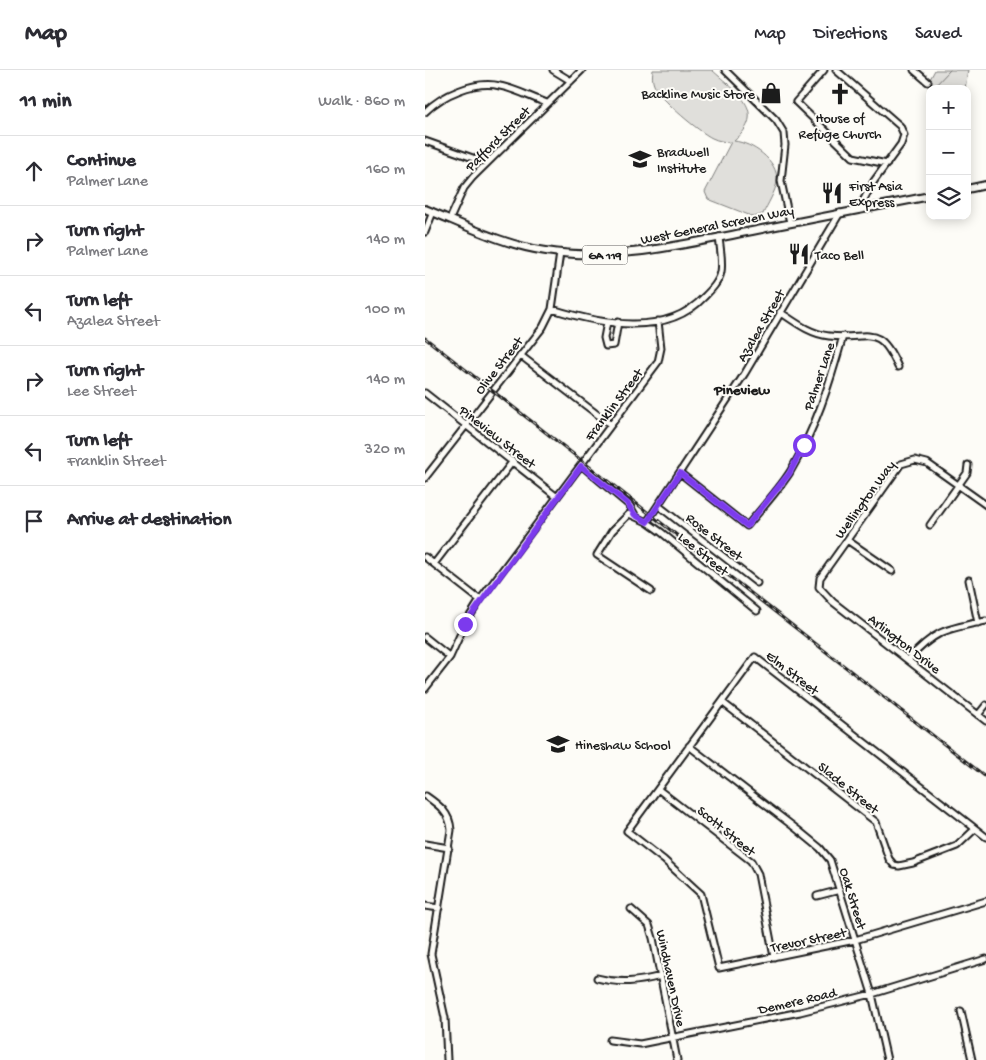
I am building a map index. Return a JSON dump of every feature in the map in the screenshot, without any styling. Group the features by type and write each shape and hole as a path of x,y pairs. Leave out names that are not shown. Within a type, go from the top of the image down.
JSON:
{"main road":[{"path":"971,188 986,185"},
{"name":"West General Screven Way","path":"425,209 504,241 560,253 620,254 926,197"}],"street":[{"path":"553,70 571,81"},
{"name":"Pafford Street","path":"450,219 465,188 487,162 582,70"},
{"path":"725,70 776,120 784,133 785,145 781,181 790,223"},
{"path":"824,70 796,102 853,157 887,164"},
{"path":"836,70 900,126 903,135 901,144 858,210"},
{"path":"914,70 928,82"},
{"path":"425,112 433,103 449,95 479,86 499,86 547,104"},
{"path":"425,141 487,162"},
{"path":"425,232 433,212"},
{"name":"Azalea Street","path":"647,522 745,373 840,213"},
{"path":"552,309 583,318 635,324 658,321 689,310 714,286 722,267 719,237"},
{"name":"Olive Street","path":"425,478 543,327 552,309 560,253"},
{"path":"780,312 817,334 867,335 887,343 898,367"},
{"name":"Franklin Street","path":"425,689 450,657 465,624 480,600 658,362 661,348 658,321"},
{"path":"607,322 604,338 606,346 614,345 618,322"},
{"name":"Palmer Lane","path":"680,473 747,526 789,474 804,445 829,388 843,336"},
{"path":"520,355 611,425"},
{"name":"Pineview Street","path":"425,393 557,497"},
{"name":"Wellington Way","path":"820,578 901,464 915,460 927,463 986,505"},
{"path":"434,564 513,461"},
{"name":"Lee Street","path":"581,466 627,503 635,515 647,522 757,611"},
{"path":"930,525 967,473 968,466"},
{"name":"Rose Street","path":"659,506 757,583"},
{"path":"635,515 629,514 623,518 597,555 651,591"},
{"path":"847,540 892,571"},
{"path":"425,557 480,600"},
{"name":"Arlington Drive","path":"820,578 819,587 833,602 986,721"},
{"path":"969,580 978,623"},
{"path":"908,660 922,644 937,634 960,625 986,621"},
{"path":"425,637 450,657"},
{"name":"Elm Street","path":"719,968 701,894 664,860 627,831 755,657 986,837"},
{"name":"Slade Street","path":"722,702 875,822 889,859 894,865 899,866 913,863 957,846 975,829"},
{"path":"978,716 986,706"},
{"name":"Oak Street","path":"689,746 821,848 830,860 872,994 887,1060"},
{"name":"Scott Street","path":"659,790 751,862 758,874 774,957"},
{"path":"426,796 449,816 451,830 439,908 428,955 445,1018 447,1060"},
{"path":"425,844 449,848"},
{"path":"817,896 840,890"},
{"name":"Trevor Street","path":"719,968 855,940 986,901"},
{"path":"425,906 439,908"},
{"name":"Windhaven Drive","path":"631,909 649,925 677,1060"},
{"name":"Demere Road","path":"610,1040 640,1044 800,1012 872,994 986,960"},
{"path":"597,978 614,983 625,983 661,976"},
{"path":"961,1011 972,1060"}],"shaded area":[{"path":"653,70 712,70 739,94 749,111 749,120 744,130 734,141 748,145 763,154 769,160 776,173 775,189 763,214 754,217 708,199 705,192 731,142 712,138 682,116 656,89 653,80"},
{"path":"935,70 968,70 966,85 930,85 929,81"}],"waterway":[{"path":"936,85 950,70"}],"railway":[{"path":"425,338 986,777"}],"place":[{"name":"Backline Music Store","path":"771,93"},
{"name":"House of Refuge Church","path":"840,94"},
{"name":"Bradwell Institute","path":"640,159"},
{"name":"First Asia Express","path":"832,193"},
{"name":"Taco Bell","path":"799,254"},
{"name":"Hineshaw School","path":"558,744"}],"district":[{"name":"Pineview","path":"742,389"}],"route":[{"path":"465,624 480,600 581,466 627,503 635,515 647,522 680,473 747,526 789,474 804,445"}]}
